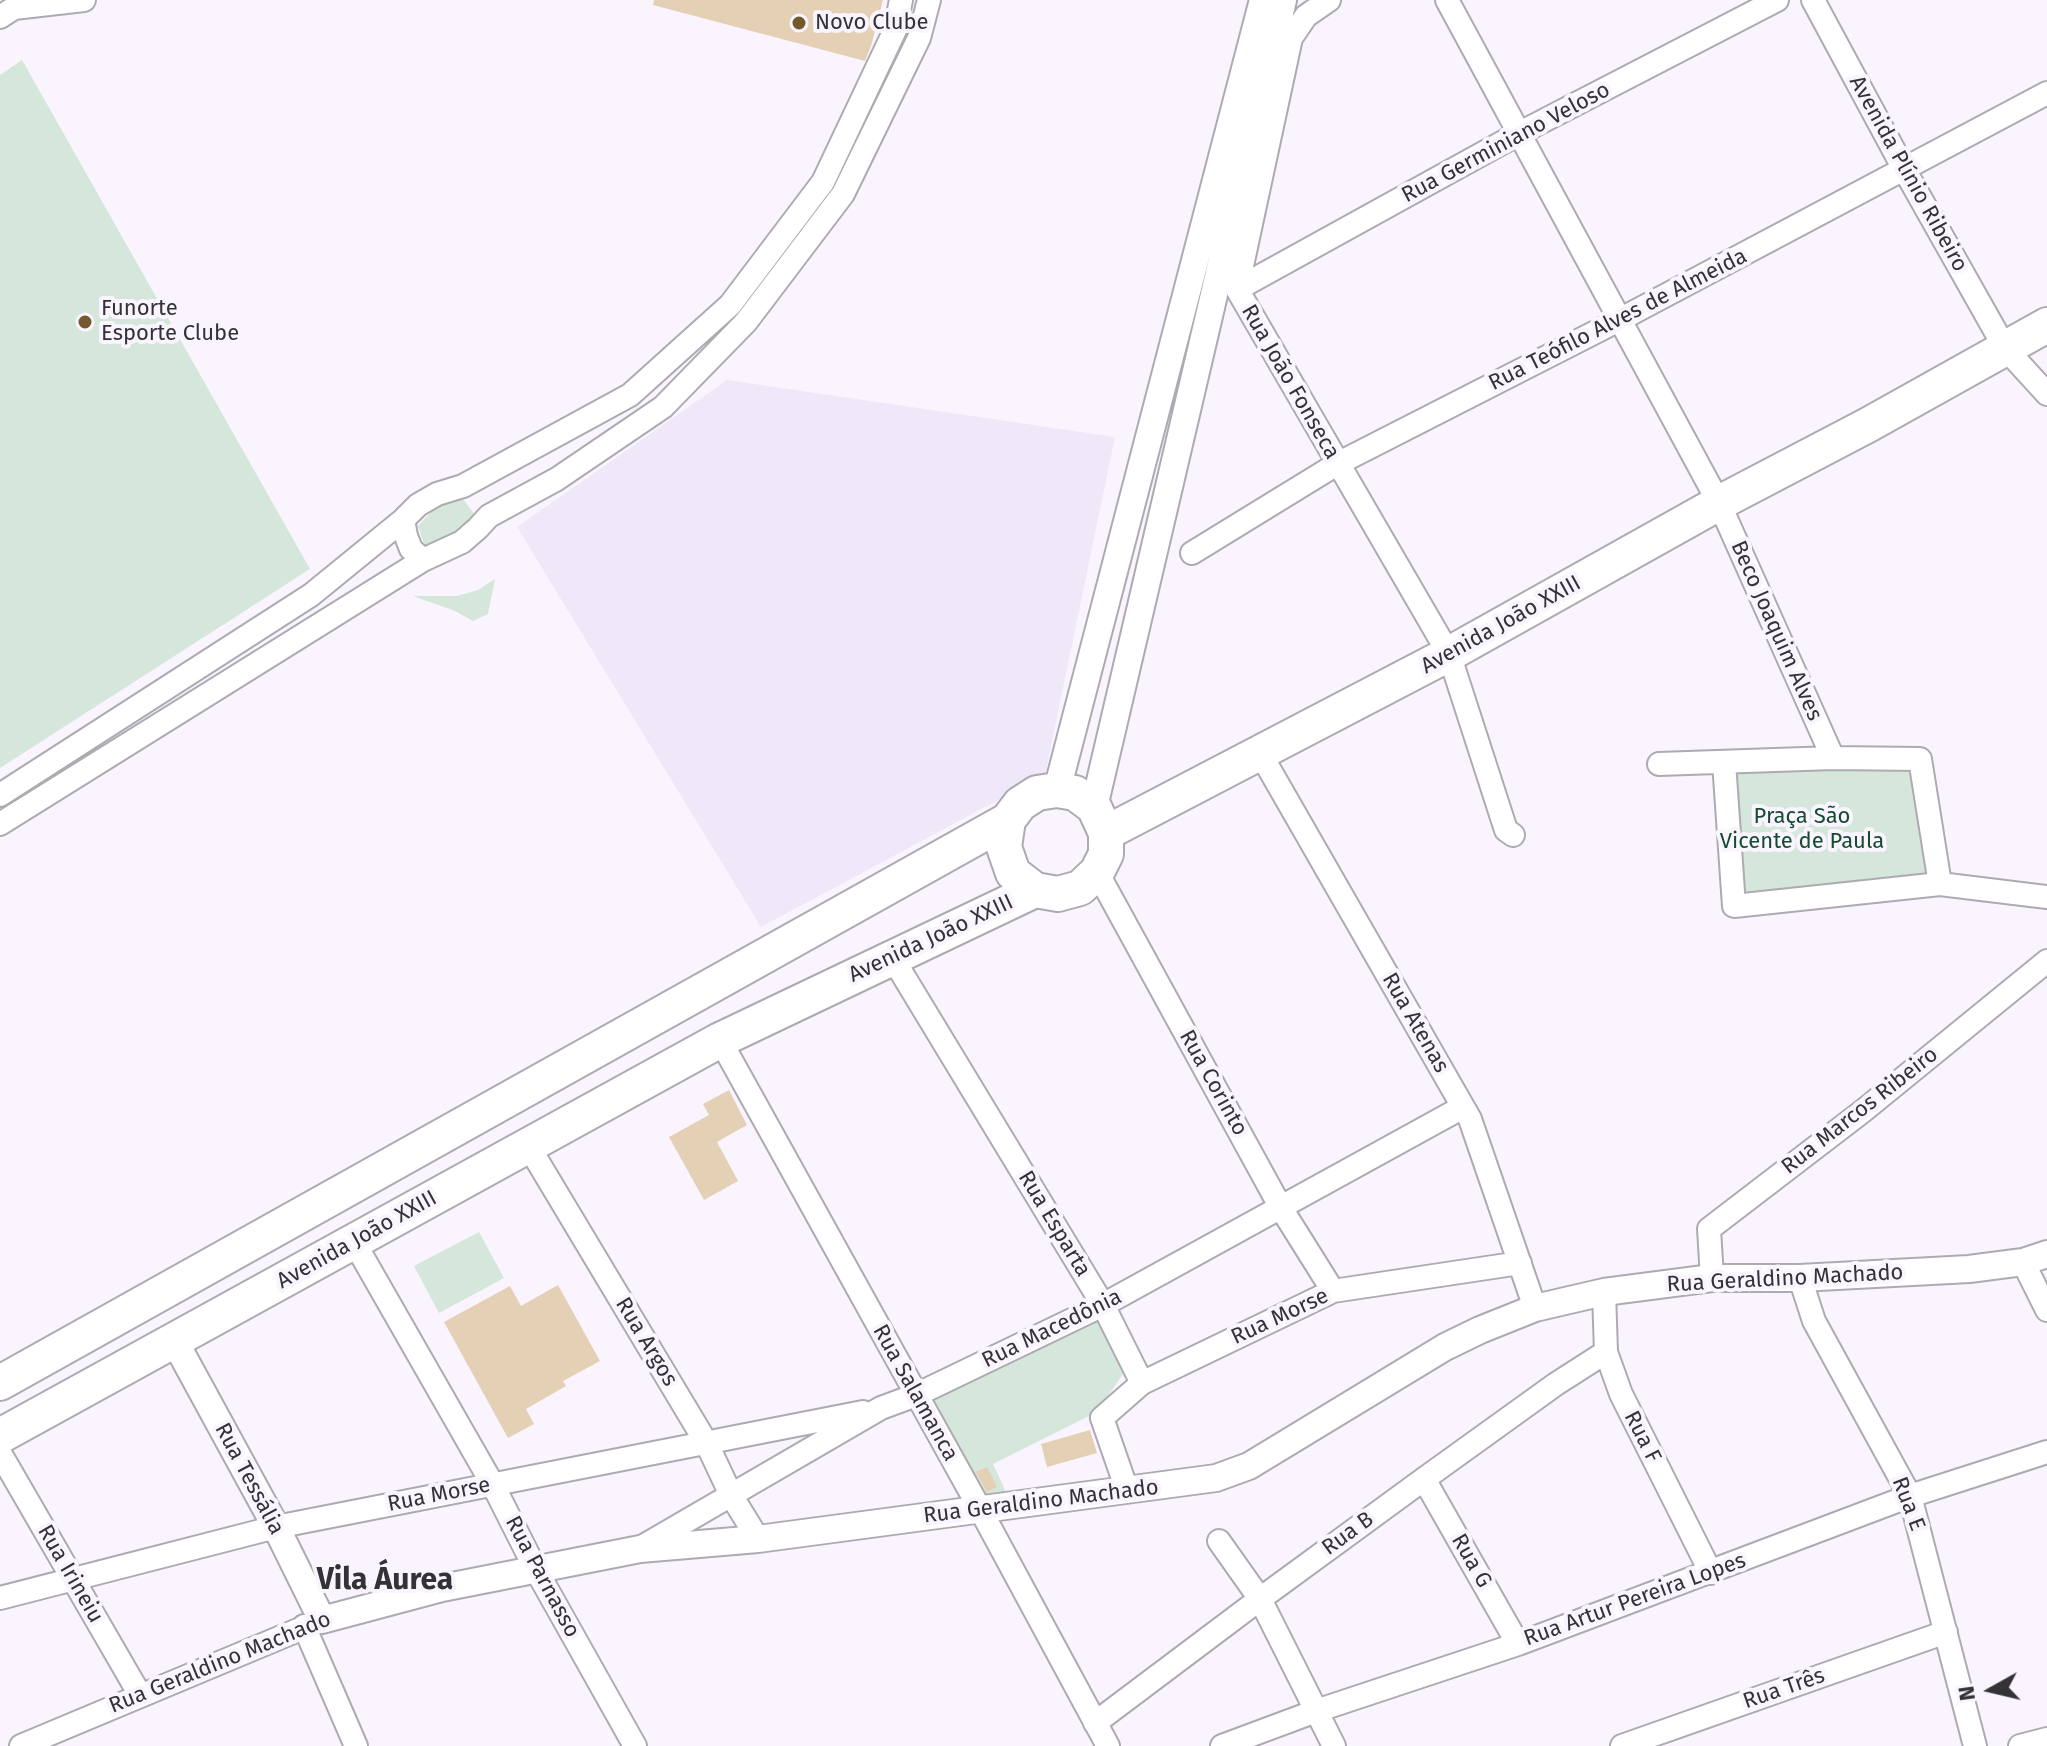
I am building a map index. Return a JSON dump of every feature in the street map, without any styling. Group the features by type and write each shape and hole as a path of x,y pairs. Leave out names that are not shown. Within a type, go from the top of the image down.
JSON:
{"main road":[{"name":"Avenida João XXIII","path":"1100,820 1260,753 1449,654 2047,325"},
{"path":"0,1383 1008,820 1020,804 1037,793 1057,790 1075,793 1100,820 1106,854 1097,872"},
{"path":"1008,820 1004,847 1013,873 1035,890"},
{"name":"Avenida João XXIII","path":"0,1436 720,1040 1035,890 1058,894 1080,888 1097,872"}],"street":[{"path":"0,17 14,8 84,0"},
{"path":"0,795 311,595 427,499 463,486 630,395 730,305 823,182 895,30 901,0"},
{"path":"0,824 423,560 462,542 489,516 557,479 663,407 746,322 843,194 919,38 929,0"},
{"path":"1057,790 1263,0"},
{"path":"1100,820 1283,0"},
{"name":"Rua João Fonseca","path":"1329,0 1306,16 1291,38 1237,289 1449,654 1506,830 1513,835"},
{"name":"Beco Joaquim Alves","path":"1447,0 1719,503 1833,758"},
{"name":"Rua Germiniano Veloso","path":"1237,289 1518,134 1777,0"},
{"name":"Avenida Plínio Ribeiro","path":"1813,0 2005,348 2047,394"},
{"name":"Rua Teófilo Alves de Almeida","path":"1192,553 1337,464 1621,319 2047,93"},
{"path":"823,182 843,194"},
{"path":"463,486 477,496 489,516"},
{"path":"403,520 411,549 423,560"},
{"path":"89,739 102,758"},
{"name":"Rua Atenas","path":"1260,753 1470,1119 1535,1308"},
{"path":"1659,764 1833,758 1920,759 1940,884"},
{"path":"1724,762 1734,906 1940,884 2047,897"},
{"name":"Rua Corinto","path":"1097,872 1281,1208 1333,1291"},
{"name":"Rua Esparta","path":"892,957 1103,1305 1142,1383"},
{"name":"Rua Marcos Ribeiro","path":"1712,1278 1709,1229 1863,1111 2047,961"},
{"name":"Rua Salamanca","path":"720,1040 1108,1746"},
{"name":"Rua Macedônia","path":"640,1549 881,1408 916,1395 1103,1305 1463,1107"},
{"name":"Rua Argos","path":"529,1147 707,1444 731,1495 758,1539"},
{"name":"Rua Parnasso","path":"354,1242 493,1485 535,1568 635,1746"},
{"path":"2035,1258 2047,1310"},
{"name":"Rua Geraldino Machado","path":"21,1746 313,1623 442,1588 640,1549 758,1539 1216,1478 1249,1466 1445,1347 1535,1308 1604,1292 1712,1278 1800,1278 1969,1269 2035,1258"},
{"name":"Rua Morse","path":"1142,1383 1333,1291 1520,1263"},
{"name":"Rua E","path":"1800,1278 1814,1321 1910,1496 1975,1746"},
{"name":"Rua F","path":"1604,1292 1606,1352 1621,1394 1711,1573"},
{"name":"Rua Tessália","path":"174,1340 276,1527 356,1746"},
{"name":"Rua B","path":"1095,1723 1424,1479 1606,1352"},
{"path":"1127,1490 1102,1418 1142,1383"},
{"name":"Rua Morse","path":"0,1598 276,1527 881,1408"},
{"name":"Rua Artur Pereira Lopes","path":"1222,1746 1316,1711 1518,1644 1910,1496 2047,1452"},
{"name":"Rua Irineiu","path":"0,1453 140,1695"},
{"name":"Rua G","path":"1424,1479 1518,1644"},
{"path":"1219,1541 1260,1599 1334,1746"},
{"name":"Rua Três","path":"1622,1746 1946,1632"},
{"path":"2020,1746 2047,1739"}],"shaded area":[{"path":"727,380 1115,437 1045,775 761,927 517,527"}],"green space":[{"name":"Funorte Esporte Clube","path":"22,60 310,569 0,768 0,75"},
{"path":"463,499 477,518 458,540 427,552 418,526 437,506"},
{"path":"495,579 488,614 473,621 413,596 457,596 478,590"},
{"name":"Praça São Vicente de Paula","path":"1920,759 1940,884 1734,906 1724,762"},
{"path":"479,1232 504,1278 439,1313 414,1266"},
{"path":"1100,1312 1127,1368 1097,1412 993,1464 1006,1492 981,1502 923,1400"}],"building":[{"name":"Novo Clube","path":"654,0 883,0 865,61 653,5"},
{"path":"729,1090 747,1125 717,1142 738,1181 704,1200 669,1137 709,1115 703,1104"},
{"path":"558,1285 600,1361 563,1381 566,1386 526,1409 534,1424 508,1438 444,1322 510,1286 521,1306"},
{"path":"1090,1430 1097,1453 1047,1467 1041,1444"},
{"path":"987,1467 997,1487 987,1492 976,1472"}],"place":[{"name":"Novo Clube","path":"799,23"},
{"name":"Funorte Esporte Clube","path":"85,322"}],"district":[{"name":"Vila Áurea","path":"385,1581"}]}
